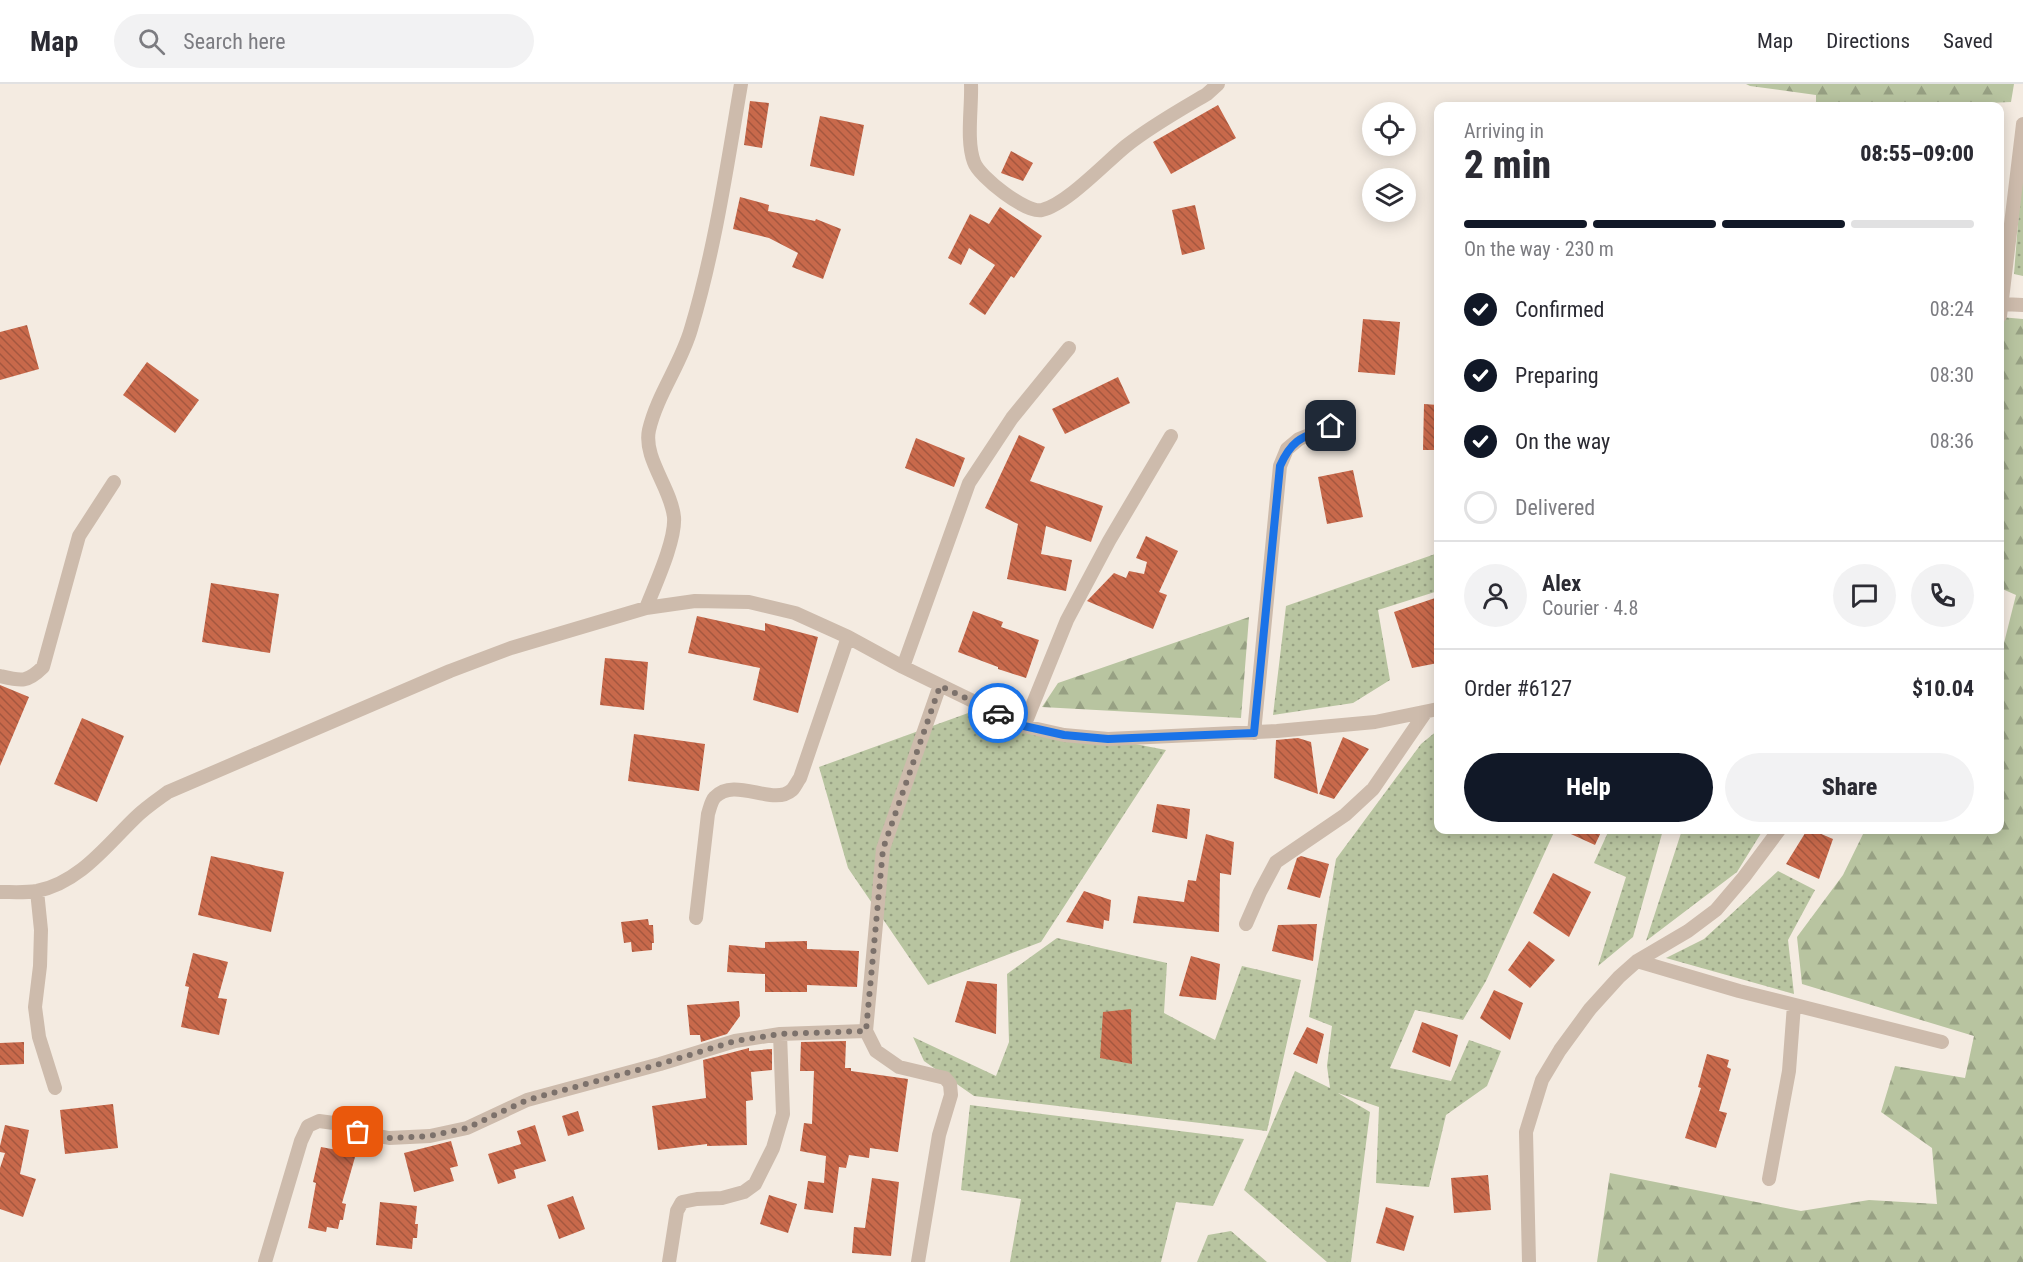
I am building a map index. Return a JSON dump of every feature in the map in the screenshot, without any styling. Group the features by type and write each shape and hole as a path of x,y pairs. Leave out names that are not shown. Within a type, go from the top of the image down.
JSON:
{"street":[{"path":"646,608 662,567 674,520 671,501 649,449 649,432 660,399 690,333 708,270 741,84"},
{"path":"970,84 971,147 978,171 1030,210 1040,211 1062,201 1127,145 1207,94 1218,84"},
{"path":"2004,285 2023,124"},
{"path":"2004,309 2023,305"},
{"path":"903,668 969,483 1012,418 1069,348"},
{"path":"1254,733 1280,466 1287,449 1299,439 1348,420"},
{"path":"1024,726 1067,620 1109,541 1171,436"},
{"path":"0,676 21,681 34,676 43,667 79,536 114,482"},
{"path":"0,892 37,891 61,883 80,871 110,845 136,816 168,792 460,667 511,648 646,608 695,601 749,602 795,613 848,636 903,668 1024,726 1064,735 1108,739 1254,733 1375,722 1432,711"},
{"path":"696,918 708,814 713,798 724,790 743,790 776,795 791,791 800,778 848,636"},
{"path":"918,1262 939,1135 951,1095 950,1084 945,1078 899,1067 876,1051 866,1031 883,849 940,686"},
{"path":"1246,924 1276,862 1345,815 1373,789 1432,711"},
{"path":"1529,1262 1526,1132 1542,1080 1560,1050 1590,1009 1619,977 1637,961 1688,931 1716,910 1776,834"},
{"path":"37,891 41,930 35,1007 39,1037 55,1088"},
{"path":"1637,961 1739,992 1942,1042"},
{"path":"1768,1179 1790,1071 1794,1005"},
{"path":"265,1262 301,1142 308,1126 320,1121 389,1138 430,1136 467,1128 527,1100 735,1041 780,1034 866,1031"},
{"path":"669,1262 677,1211 682,1202 698,1198 722,1198 744,1192 755,1184 773,1148 783,1114 780,1034"}],"green space":[{"path":"1746,84 2014,84 2011,102 2004,102 1816,102 1816,95"},
{"path":"2023,159 2023,276 2014,274"},
{"path":"2004,317 2023,319 2023,1262 1597,1262 1610,1173 1801,1211 1869,1200 1937,1204 1932,1148 1881,1112 1895,1066 1965,1078 1974,1036 1802,984 1797,937 1843,875 1863,834 2004,834 2004,643 2016,595 2004,590"},
{"path":"1434,554 1434,592 1378,610 1390,680 1353,703 1273,715 1286,606"},
{"path":"1249,617 1241,718 1042,707 1058,683"},
{"path":"971,712 1166,750 1041,942 928,985 848,868 819,767"},
{"path":"1434,733 1434,834 1553,834 1486,981 1463,1020 1415,1010 1390,1068 1451,1081 1469,1040 1501,1051 1487,1086 1446,1115 1429,1187 1376,1183 1379,1107 1338,1093 1370,1112 1351,1262 1327,1262 1244,1190 1295,1071 1330,1088 1327,1066 1332,1026 1309,1017 1336,859 1421,744"},
{"path":"1607,834 1662,834 1633,937 1598,966 1626,877 1594,863"},
{"path":"1681,834 1761,834 1737,872 1646,941"},
{"path":"1778,871 1815,890 1788,940 1794,994 1666,958 1704,939"},
{"path":"1057,938 1167,963 1164,1013 1215,1040 1242,966 1301,980 1267,1131 974,1096 924,1061 913,1037 996,1076 1009,1042 1007,974"},
{"path":"970,1105 1244,1139 1213,1206 1176,1202 1161,1262 1010,1262 1021,1199 961,1190"},
{"path":"1231,1231 1267,1262 1197,1262 1208,1235"}],"building":[{"path":"750,101 769,103 762,148 744,145"},
{"path":"1218,105 1236,138 1171,174 1153,142"},
{"path":"820,116 864,125 854,176 810,166"},
{"path":"1011,151 1033,163 1023,181 1001,173"},
{"path":"740,197 769,205 768,211 815,221 816,219 841,229 823,279 792,267 798,253 769,238 733,229"},
{"path":"1195,205 1205,249 1182,255 1172,210"},
{"path":"1000,207 1042,236 1014,278 1011,276 985,315 969,304 995,265 969,248 961,265 948,258 970,214 989,224"},
{"path":"1363,319 1400,322 1395,375 1358,372"},
{"path":"27,325 39,369 0,380 0,332"},
{"path":"147,362 199,400 175,433 123,395"},
{"path":"1118,377 1130,403 1065,434 1052,409"},
{"path":"1424,404 1434,405 1434,450 1423,450"},
{"path":"1019,435 1045,447 1030,481 1103,506 1091,542 1046,526 1041,554 1072,560 1066,591 1007,579 1018,524 985,508"},
{"path":"916,438 965,458 954,487 905,468"},
{"path":"1353,470 1363,517 1327,524 1318,477"},
{"path":"1146,536 1178,551 1159,592 1167,595 1153,629 1087,601 1114,573 1126,578 1129,571 1144,574 1147,562 1136,558"},
{"path":"211,583 279,594 270,653 202,642"},
{"path":"1434,598 1434,664 1412,668 1394,612"},
{"path":"973,611 1003,622 1001,627 1039,640 1026,678 958,652"},
{"path":"697,616 765,631 765,623 818,637 798,713 753,700 760,668 688,653"},
{"path":"605,658 648,662 644,710 600,705"},
{"path":"0,685 29,697 0,766"},
{"path":"82,718 124,736 97,802 54,784"},
{"path":"634,734 705,744 699,791 628,781"},
{"path":"1343,737 1369,749 1334,799 1319,794"},
{"path":"1298,738 1311,742 1318,794 1274,778 1276,740"},
{"path":"1157,804 1190,809 1187,839 1152,832"},
{"path":"1206,834 1234,842 1231,875 1220,873 1219,932 1133,923 1138,896 1184,902 1188,880 1196,881"},
{"path":"1571,834 1600,834 1595,845"},
{"path":"1805,834 1821,834 1833,839 1819,879 1786,864"},
{"path":"211,856 284,872 271,932 198,915"},
{"path":"1301,856 1329,864 1320,898 1287,889 1297,858"},
{"path":"1553,873 1591,892 1569,937 1533,913"},
{"path":"1084,891 1111,900 1109,921 1104,920 1103,929 1066,922"},
{"path":"648,919 649,925 653,925 652,950 632,952 631,942 624,943 621,922"},
{"path":"1317,924 1313,961 1272,951 1278,925"},
{"path":"807,941 807,949 859,951 857,987 807,985 807,992 765,992 765,974 727,972 729,945 765,948 765,942"},
{"path":"1529,941 1555,960 1530,988 1508,970"},
{"path":"193,953 228,962 218,998 227,999 219,1035 181,1027 189,987 185,986"},
{"path":"1191,956 1220,964 1216,1000 1179,996"},
{"path":"967,981 997,984 996,1034 955,1022"},
{"path":"1494,990 1523,1003 1510,1040 1480,1018"},
{"path":"739,1001 740,1016 727,1034 701,1042 700,1035 690,1035 687,1005"},
{"path":"1131,1009 1132,1064 1100,1058 1103,1012"},
{"path":"1422,1022 1458,1035 1450,1067 1412,1052"},
{"path":"1307,1027 1324,1034 1317,1064 1293,1054"},
{"path":"846,1041 845,1068 851,1068 851,1071 908,1079 898,1152 870,1148 869,1158 849,1155 846,1168 839,1167 833,1213 804,1209 808,1181 824,1183 826,1156 800,1151 804,1123 812,1124 814,1071 800,1071 801,1042"},
{"path":"24,1042 24,1064 0,1065 0,1043"},
{"path":"749,1048 749,1051 772,1049 772,1070 751,1072 753,1100 746,1101 747,1145 707,1146 707,1144 658,1150 652,1106 706,1098 703,1060"},
{"path":"1707,1054 1729,1060 1727,1067 1731,1069 1719,1111 1727,1113 1716,1148 1685,1138 1701,1088 1698,1087"},
{"path":"113,1104 118,1148 65,1154 60,1110"},
{"path":"578,1111 584,1131 568,1136 562,1116"},
{"path":"5,1125 29,1130 20,1174 36,1179 23,1217 0,1209 0,1168 5,1153 0,1152 0,1146"},
{"path":"535,1125 546,1161 514,1170 516,1178 498,1184 488,1154 521,1144 517,1131"},
{"path":"451,1141 458,1166 450,1168 454,1181 414,1192 404,1153"},
{"path":"338,1146 357,1150 342,1203 346,1204 343,1220 340,1220 338,1229 327,1227 326,1232 308,1228 316,1183 313,1182 321,1147 337,1150"},
{"path":"1488,1175 1491,1210 1454,1213 1451,1178"},
{"path":"872,1178 899,1182 891,1256 852,1253 854,1227 865,1228"},
{"path":"769,1195 797,1204 788,1233 760,1224"},
{"path":"573,1196 585,1229 559,1239 547,1205"},
{"path":"380,1202 417,1206 415,1224 418,1224 417,1238 413,1238 412,1249 376,1245"},
{"path":"1386,1207 1414,1216 1404,1251 1376,1243"}],"way so far":[{"path":"358,1132 389,1138 430,1136 467,1128 527,1100 735,1041 780,1034 866,1031 883,849 940,686 998,713"}],"route":[{"path":"998,713 1024,726 1064,735 1108,739 1254,733 1280,466 1287,449 1299,439 1331,426"}]}
